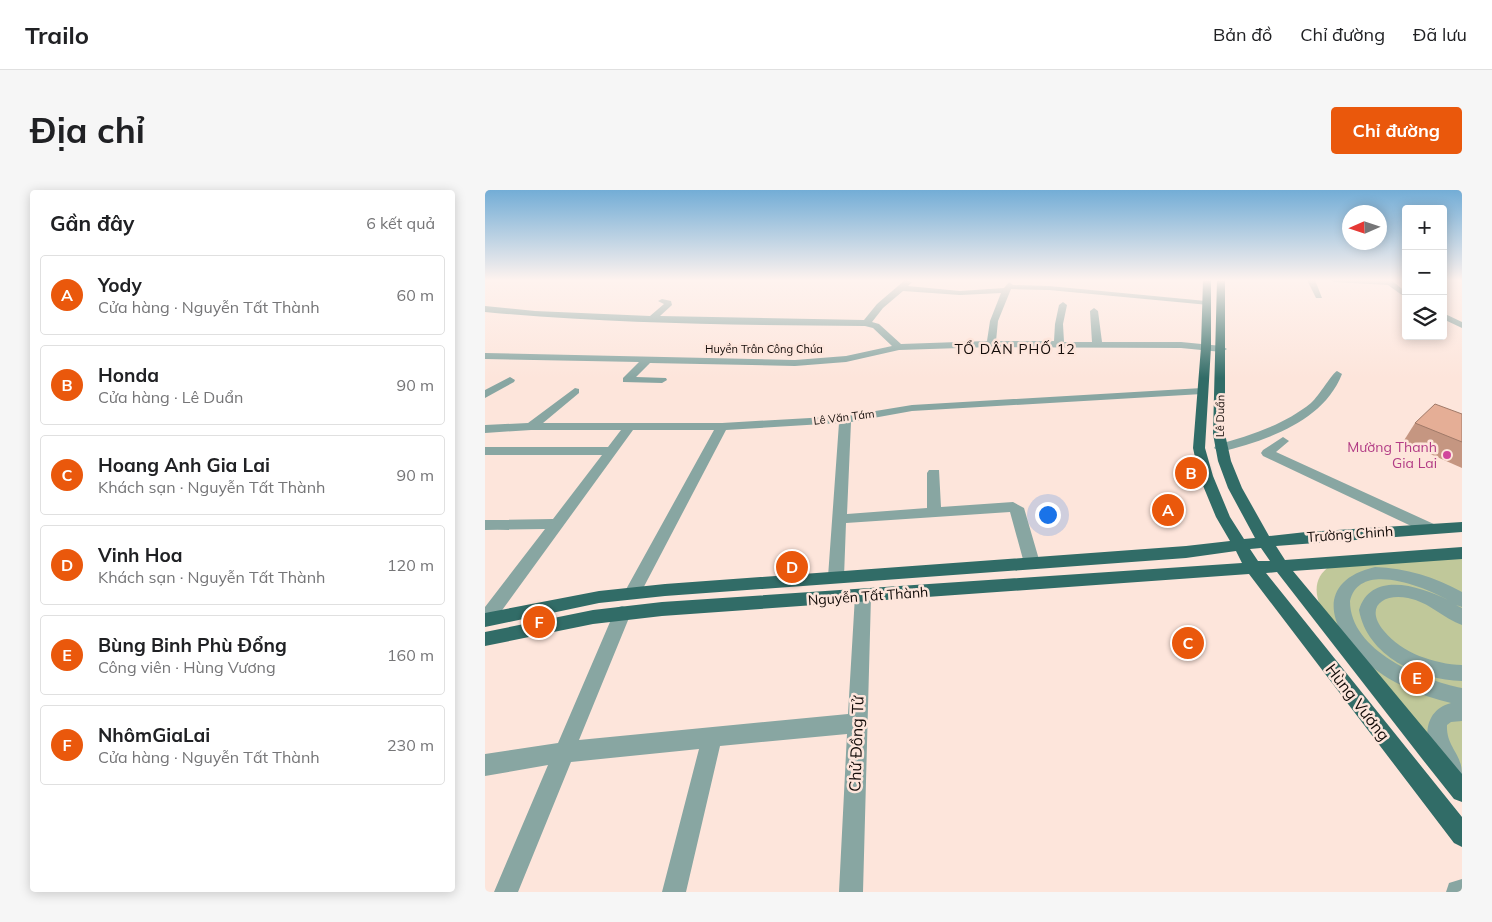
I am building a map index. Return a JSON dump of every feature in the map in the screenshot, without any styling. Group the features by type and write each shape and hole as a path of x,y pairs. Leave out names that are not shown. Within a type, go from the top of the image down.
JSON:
{"main road":[{"name":"Lê Duẩn","path":"1206,313 1206,347 1199,448 1201,460 1223,517 1254,569"},
{"name":"Lê Duẩn","path":"1221,313 1220,448 1229,476 1282,567"},
{"name":"Trường Chinh","path":"1239,546 1305,537 1462,527"},
{"name":"Nguyễn Tất Thành","path":"486,619 599,597 632,593 1186,552 1239,546"},
{"name":"Trường Chinh","path":"1254,569 1462,553"},
{"name":"Hùng Vương","path":"1282,567 1366,661 1380,693 1462,791"},
{"name":"Nguyễn Tất Thành","path":"485,640 622,613 1254,569"},
{"name":"Hùng Vương","path":"1254,569 1462,836"},
{"path":"1355,699 1380,693"}],"street":[{"path":"523,313 782,322 866,323 876,326 899,347"},
{"path":"653,318 660,313"},
{"path":"782,322 789,313"},
{"path":"866,323 874,313"},
{"path":"991,344 994,321 997,313"},
{"path":"1059,344 1059,324 1061,313"},
{"path":"1094,313 1097,343"},
{"path":"1447,318 1462,326"},
{"name":"Huyền Trân Công Chúa","path":"485,356 646,361 815,362 846,359 899,347 991,344 1097,343 1222,349"},
{"path":"646,361 627,380 662,380"},
{"path":"1220,448 1260,436 1295,418 1316,404 1328,393 1337,374"},
{"path":"485,395 509,380"},
{"path":"531,426 575,391"},
{"name":"Lê Văn Tám","path":"485,429 531,426 722,427 845,419 912,408 1202,391"},
{"path":"836,577 845,419"},
{"path":"486,619 630,426"},
{"path":"632,593 722,427"},
{"path":"1283,441 1267,453 1431,529"},
{"path":"485,451 612,451"},
{"path":"934,473 934,512"},
{"path":"839,519 1006,506 1017,508 1032,563"},
{"path":"485,525 556,524"},
{"path":"1393,558 1399,576"},
{"path":"1462,600 1445,590 1418,579 1369,575 1354,581 1344,592 1341,607 1347,626 1362,646 1366,661 1443,694 1462,697"},
{"path":"1462,618 1440,603 1390,591 1378,594 1370,601 1367,610 1370,622 1378,635 1396,645 1410,661 1431,670 1452,674 1462,673"},
{"name":"Chử Đồng Tử","path":"851,892 863,596"},
{"path":"505,892 622,613"},
{"path":"1462,712 1445,715 1438,722 1436,733 1439,746 1462,774"},
{"path":"485,765 563,752 857,723"},
{"path":"674,892 712,738"},
{"path":"1458,892 1462,891"}],"green space":[{"path":"1462,556 1462,787 1321,609 1317,596 1317,585 1321,574 1331,565"}],"building":[{"path":"1435,404 1462,414 1462,442 1415,423"}],"place":[{"name":"Mường Thanh Gia Lai","path":"1447,455"},
{"name":"Honda","path":"1191,473"},
{"name":"Yody","path":"1168,510"},
{"name":"Vinh Hoa","path":"792,567"},
{"name":"NhômGiaLai","path":"539,622"},
{"name":"Hoang Anh Gia Lai","path":"1188,643"},
{"name":"Bùng Binh Phù Đổng","path":"1417,678"}],"district":[{"name":"TỔ DÂN PHỐ 12","path":"1015,349"}]}
